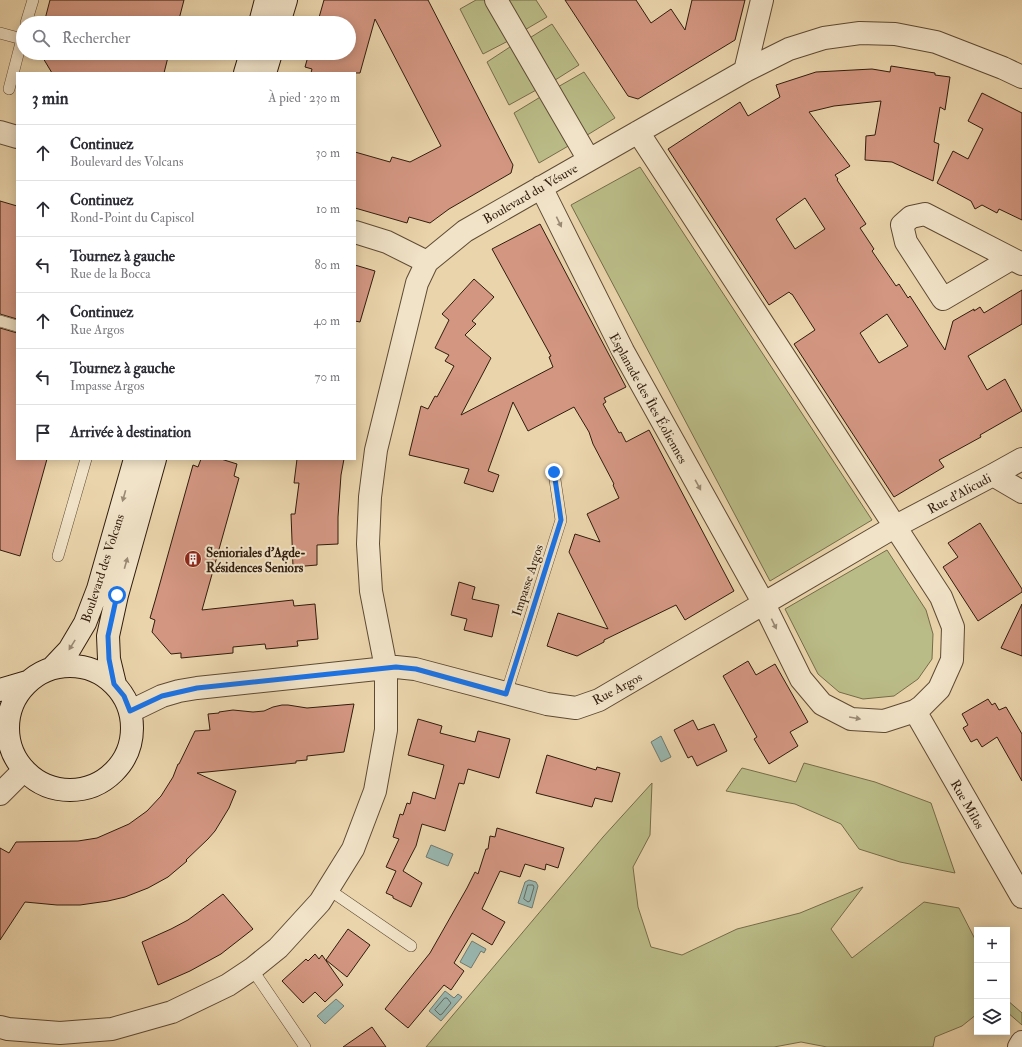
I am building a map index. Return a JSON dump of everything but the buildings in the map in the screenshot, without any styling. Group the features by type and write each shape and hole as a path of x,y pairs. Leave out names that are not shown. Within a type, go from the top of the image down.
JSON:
{"street":[{"path":"262,16 266,0"},
{"path":"281,16 286,0"},
{"path":"496,0 589,160"},
{"path":"745,71 762,0"},
{"name":"Boulevard du Vésuve","path":"0,1027 113,1038 228,985 252,969 278,948 320,902 353,849 375,791 386,730 386,668 371,591 368,544 370,497 376,450 407,320 417,283 427,262 465,231 745,71 789,49 824,38 860,33 895,34 936,42 1004,68 1022,77"},
{"path":"245,72 249,60"},
{"path":"265,72 269,60"},
{"path":"0,132 16,137"},
{"name":"Esplanade des Îles Éoliennes","path":"541,187 623,351 764,604 801,679 822,704 851,719 884,721 915,711 939,689 952,660 953,627 941,597 638,132"},
{"path":"925,214 1017,261 943,299 906,242 902,225 911,217 925,214"},
{"path":"356,232 387,242 427,262"},
{"name":"Rue d'Alicudi","path":"896,526 1022,458"},
{"name":"Boulevard des Volcans","path":"52,668 69,650 85,623 98,589 135,460"},
{"name":"Boulevard des Volcans","path":"114,684 109,659 108,636 117,595 155,460"},
{"path":"993,475 1022,492"},
{"path":"764,604 896,526"},
{"name":"Rue Argos","path":"130,711 162,696 197,688 396,667 416,669 547,704 576,708 599,700 764,604"},
{"path":"0,690 28,682 52,668 74,666 96,671 114,684 124,696 130,711 132,735 125,758 110,776 90,787 66,790 43,784 24,770 5,743 14,701 28,682"},
{"name":"Rue Milos","path":"915,711 1022,897"},
{"path":"0,794 24,770"},
{"path":"1019,1047 1022,1042"}],"lane":[{"path":"28,16 32,0"},
{"path":"0,33 16,36"},
{"path":"9,89 16,60"},
{"path":"0,321 16,326"},
{"path":"58,556 86,460"},
{"name":"Impasse Argos","path":"506,694 561,520 554,472"},
{"path":"328,889 411,946"},
{"path":"252,969 305,1047"}],"green space":[{"path":"476,0 487,0 510,40 483,54 460,9"},
{"path":"506,0 536,0 547,17 523,31"},
{"path":"552,24 579,65 552,82 528,39"},
{"path":"513,45 538,89 509,105 487,62"},
{"path":"584,72 615,118 584,137 556,88"},
{"path":"542,96 570,145 539,163 514,113"},
{"path":"640,167 872,520 770,581 571,205"},
{"path":"887,550 926,610 933,634 932,659 918,679 894,696 863,699 839,692 818,674 785,609"},
{"path":"804,763 875,782 931,803 955,873 900,862 859,849 841,824 795,804 726,791 742,768 796,782"},
{"path":"652,783 650,835 633,867 638,907 651,947 682,955 737,929 800,913 863,887 831,929 852,958 924,902 959,908 974,937 974,1016 962,1026 935,1037 933,1047 827,1047 801,1042 774,1047 426,1047 603,837"},
{"path":"1010,1003 1022,1013 1022,1025 1010,1015"}],"water":[{"path":"661,736 671,757 661,762 651,742"},
{"path":"431,845 453,854 448,866 426,857"},
{"path":"529,880 536,882 538,886 532,908 518,903 525,882"},
{"path":"472,941 486,949 484,953 481,951 471,968 460,962"},
{"path":"445,991 454,998 458,994 462,997 441,1021 429,1011"},
{"path":"336,999 344,1006 325,1024 317,1016"}],"place":[{"name":"Senioriales d'Agde- Résidences Seniors","path":"193,559"}],"route":[{"path":"117,595 108,636 109,659 114,684 124,696 130,711 162,696 197,688 396,667 416,669 506,694 561,520 554,472"}]}
